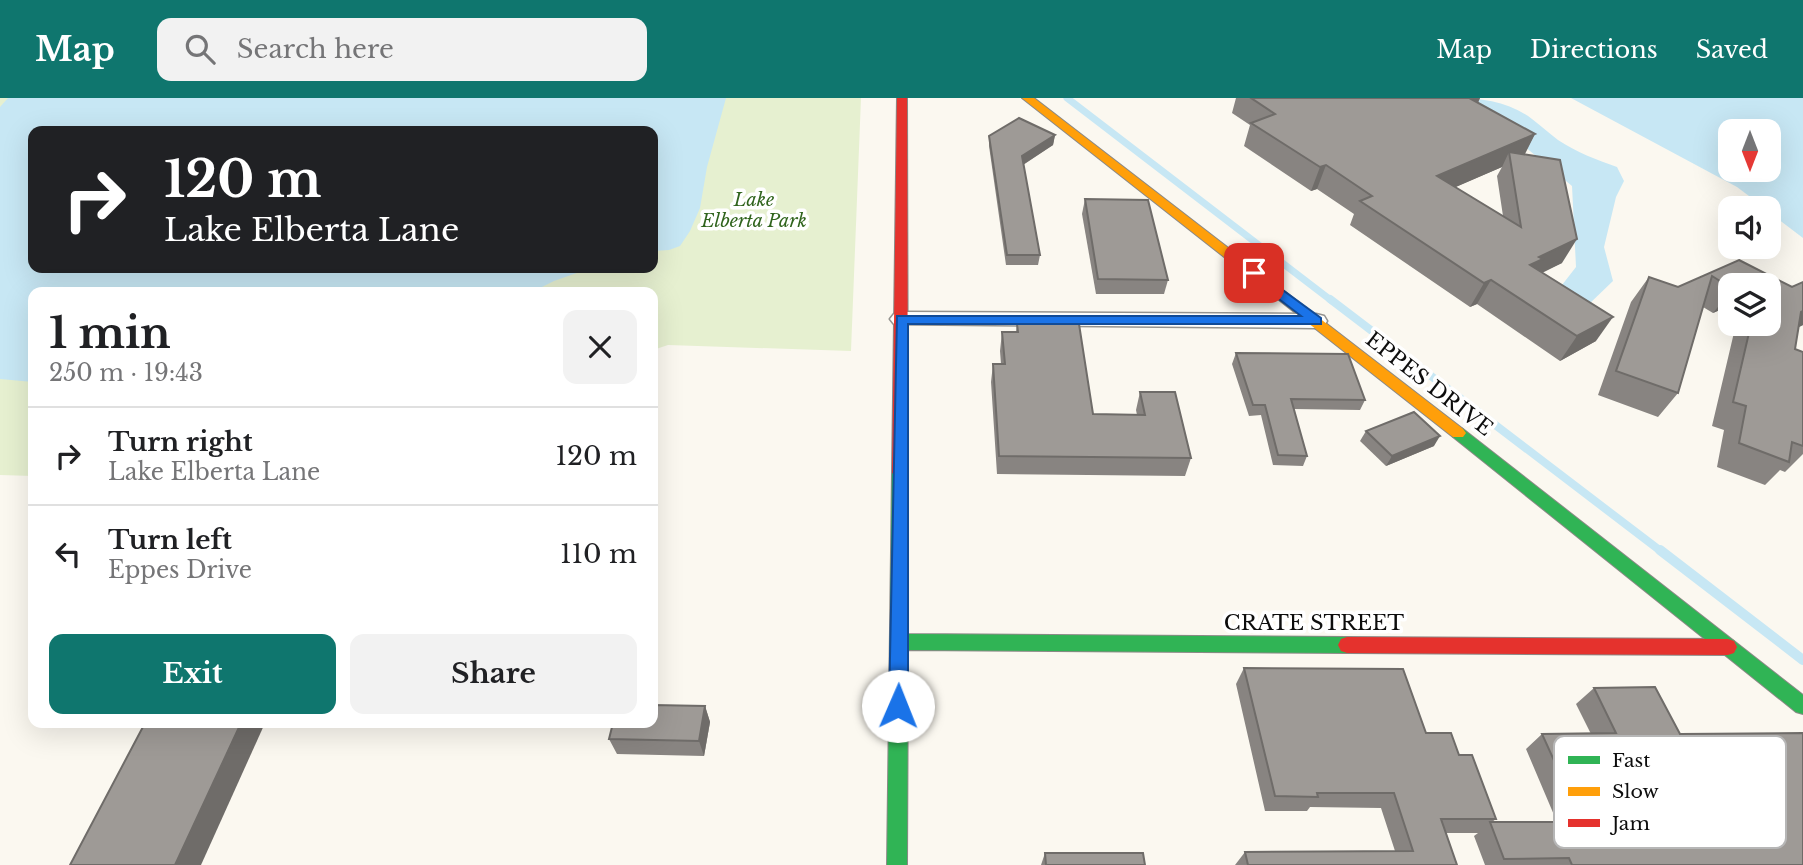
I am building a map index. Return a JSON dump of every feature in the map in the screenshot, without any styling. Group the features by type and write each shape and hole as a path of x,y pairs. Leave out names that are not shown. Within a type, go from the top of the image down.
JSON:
{"street":[{"path":"897,865 902,98"},
{"name":"EPPES DRIVE","path":"1027,98 1316,321 1803,706"},
{"path":"901,319 1316,321"},
{"name":"CRATE STREET","path":"899,642 1728,647"}],"green space":[{"name":"Lake Elberta Park","path":"0,98 861,98 851,351 668,345 658,348 658,287 28,287 28,476 0,475"}],"water":[{"path":"8,98 726,98 707,167 700,208 690,231 680,246 658,251 658,126 28,126 28,273 577,273 542,287 28,287 28,382 0,379 0,107"},
{"path":"1455,98 1485,100 1505,105 1523,113 1565,144 1617,167 1624,181 1616,197 1604,247 1613,281 1587,306 1555,294 1576,267 1572,186 1493,120"},
{"path":"1571,98 1803,98 1803,238 1781,221 1781,196 1749,196 1728,182 1782,182 1782,119 1718,119 1718,177"}],"building":[{"path":"1251,98 1473,98 1471,99 1535,134 1437,176 1521,227 1509,152 1560,160 1577,239 1539,257 1543,259 1530,265 1613,317 1577,336 1491,280 1484,283 1360,201 1372,196 1326,165 1320,167 1251,123 1275,114"},
{"path":"1019,118 1055,135 1022,156 1040,255 1007,255 989,136"},
{"path":"1085,199 1148,200 1168,280 1098,279"},
{"path":"1739,260 1765,273 1718,273 1718,280 1712,276 1678,393 1616,371 1649,277 1678,287"},
{"path":"1781,281 1792,287 1803,282 1803,311 1795,349 1803,352 1803,446 1792,442 1789,462 1739,443 1746,406 1733,402 1748,336 1781,336"},
{"path":"1017,324 1079,324 1093,414 1145,415 1140,392 1175,392 1191,458 999,456 993,364 1005,364 1002,332 1018,332"},
{"path":"1236,353 1348,354 1365,400 1291,399 1307,456 1278,455 1265,405 1253,405"},
{"path":"1414,412 1440,436 1392,456 1366,431"},
{"path":"1244,668 1403,669 1426,733 1451,733 1459,755 1472,755 1496,819 1441,819 1457,865 1248,865 1245,852 1413,851 1394,793 1275,796"},
{"path":"1655,687 1680,734 1803,733 1803,865 1572,865 1569,858 1504,859 1490,822 1554,822 1554,848 1786,848 1786,736 1554,736 1554,760 1542,734 1616,733 1594,688"},
{"path":"658,705 705,706 699,741 609,739 612,728 658,728"},
{"path":"142,728 239,728 175,865 70,865"},
{"path":"1045,853 1143,853 1145,865 1046,865"}],"waterway":[{"path":"1067,98 1332,301"},
{"path":"1330,299 1662,552"},
{"path":"1660,550 1803,660"}],"traffic: fast":[{"path":"1458,433 1803,706"},
{"path":"897,865 900,473"},
{"path":"899,642 1347,645"}],"traffic: slow":[{"path":"1027,98 1458,433"}],"traffic: jam":[{"path":"900,473 902,98"},
{"path":"1347,645 1728,647"}],"route":[{"path":"898,706 901,319 1316,321 1254,273"}]}
